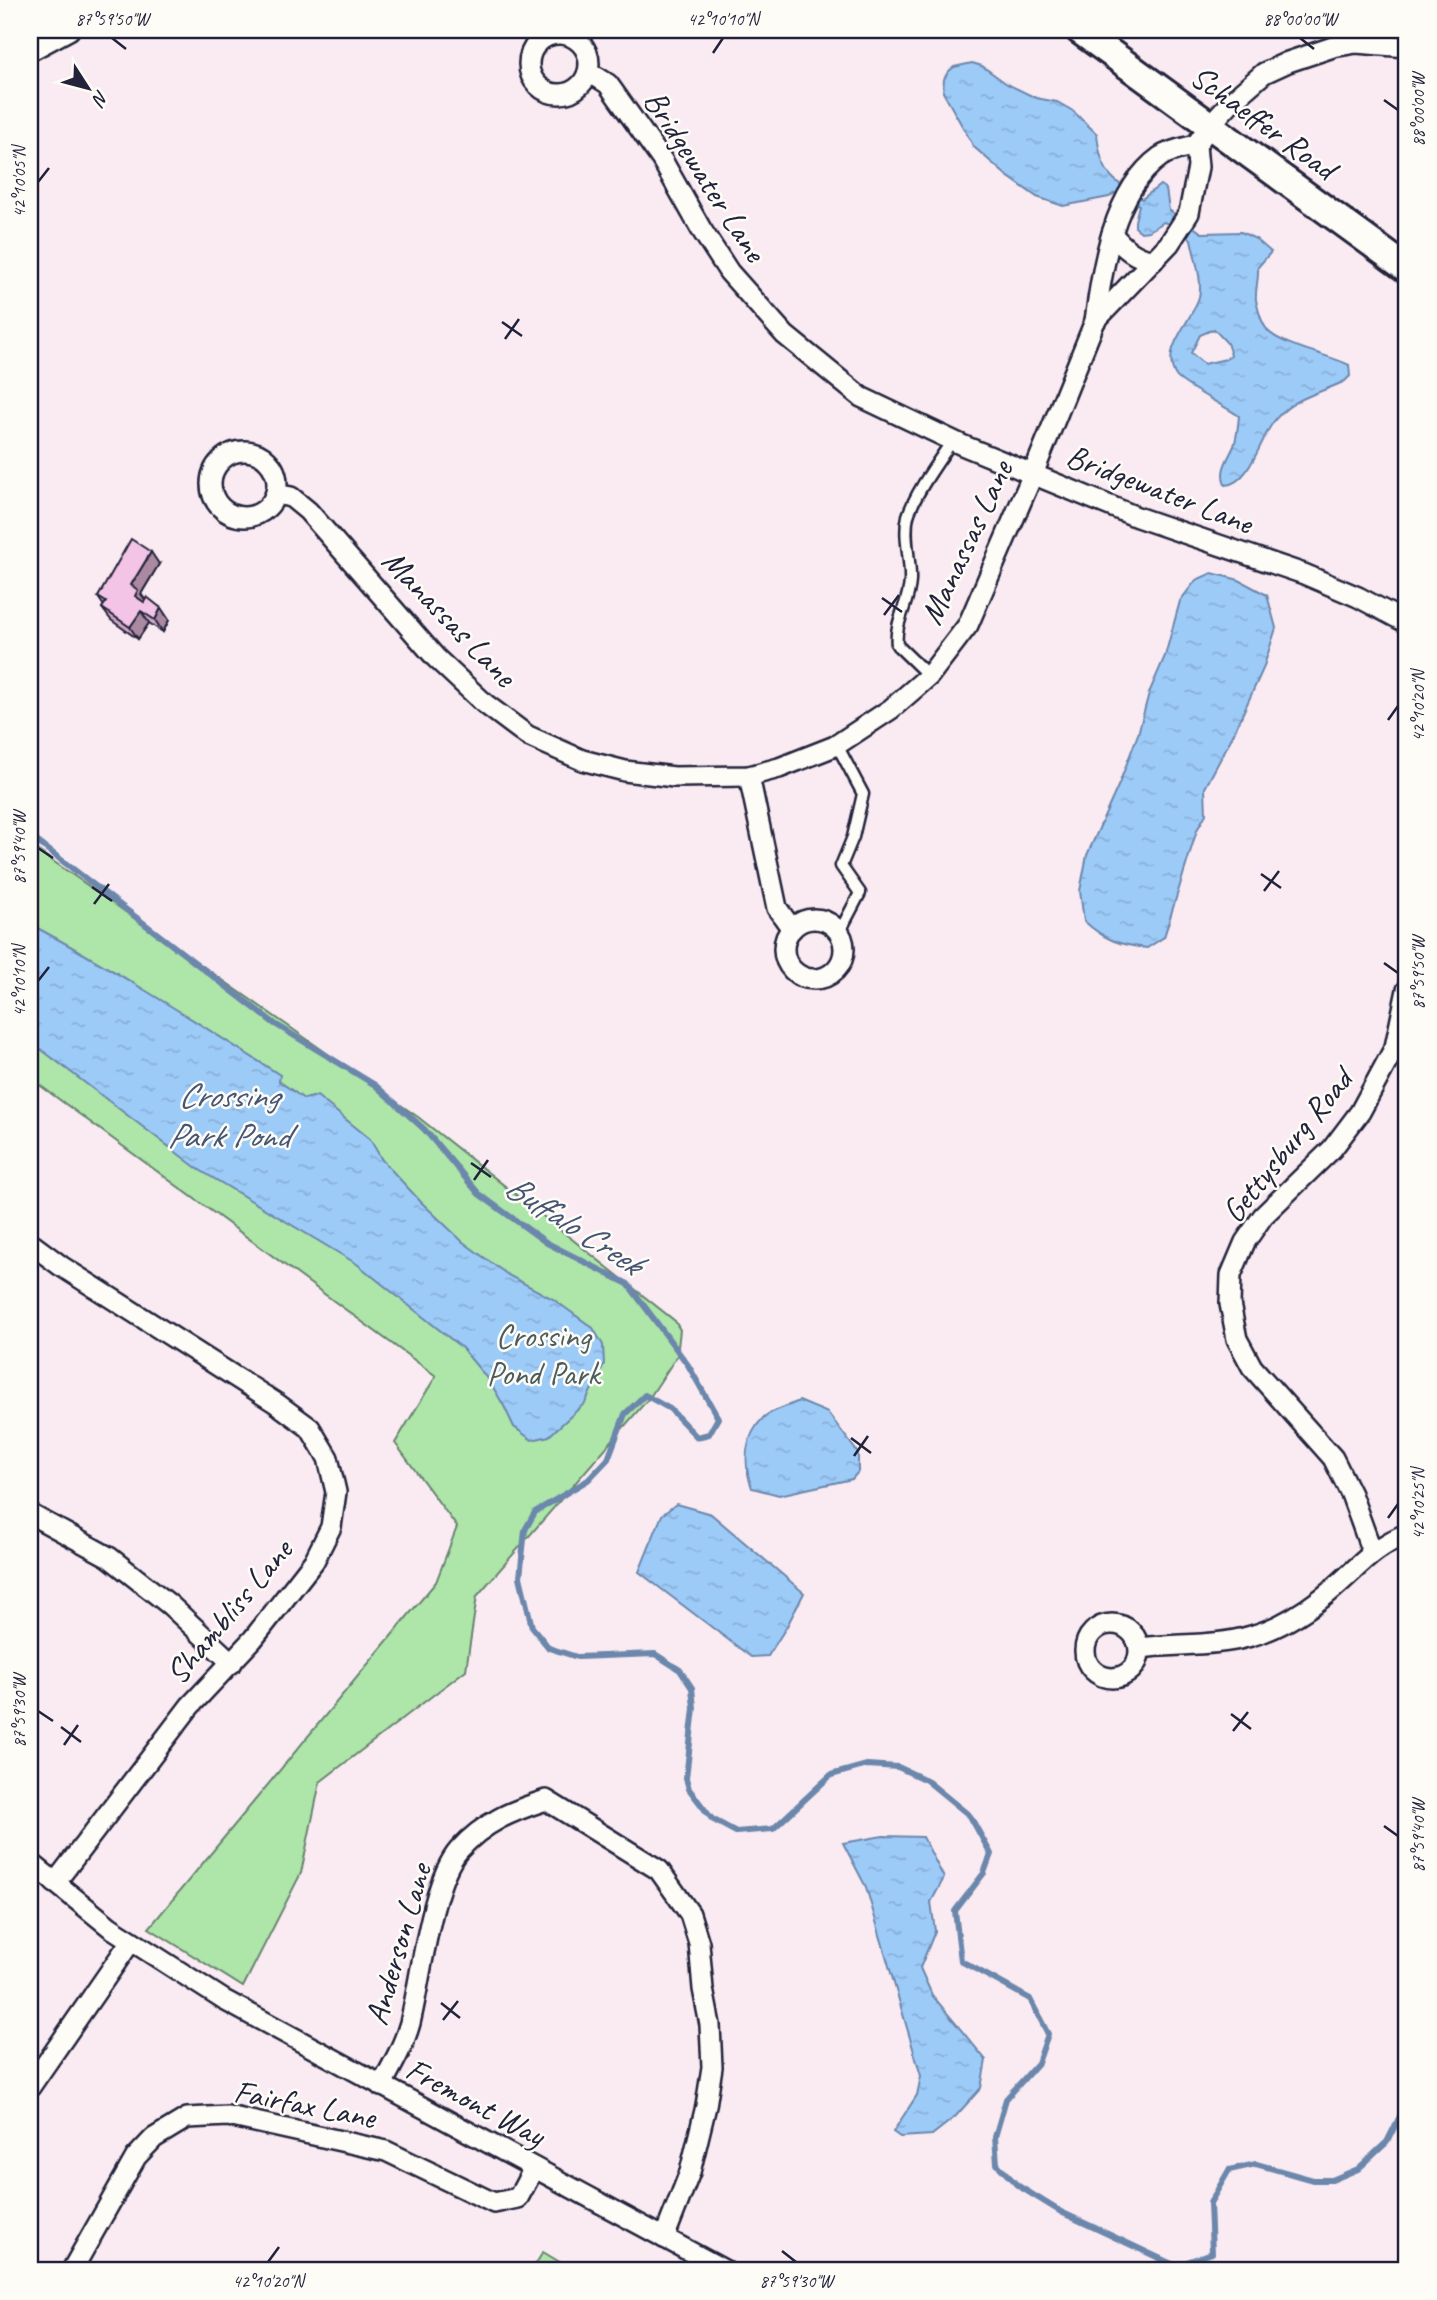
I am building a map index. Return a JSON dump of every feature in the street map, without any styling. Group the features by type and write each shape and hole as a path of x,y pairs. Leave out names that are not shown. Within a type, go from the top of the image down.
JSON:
{"street":[{"path":"30,51 69,30"},
{"name":"Schaeffer Road","path":"1079,30 1203,135 1407,268"},
{"path":"1095,321 1101,278 1119,212 1139,179 1160,157 1203,135 1231,102 1264,73 1288,62 1333,47 1356,43 1407,47"},
{"name":"Bridgewater Lane","path":"587,75 597,77 608,84 662,160 729,272 785,335 861,397 952,441 1137,517 1304,574 1358,597 1407,623"},
{"name":"Manassas Lane","path":"276,494 291,497 308,511 436,658 484,703 528,736 582,760 625,771 674,777 749,776 779,768 837,745 891,709 929,676 968,625 1095,321 1169,244 1189,213 1203,135"},
{"path":"1112,234 1130,253 1153,261"},
{"path":"749,776 777,908 792,929"},
{"path":"821,920 839,933 844,951 842,961 829,975 811,979 794,972 788,964 784,946 792,929 800,923 821,920"},
{"name":"Gettysburg Road","path":"1372,1552 1351,1494 1333,1458 1252,1367 1237,1339 1230,1304 1231,1275 1245,1242 1262,1216 1332,1149 1360,1112 1395,1047 1407,990"},
{"name":"Shambliss Lane","path":"30,1242 61,1266 276,1403 310,1428 328,1458 336,1492 331,1527 314,1561 253,1639 190,1706 55,1883"},
{"path":"30,1514 109,1558 170,1605 232,1662"},
{"path":"1139,1647 1221,1642 1252,1636 1289,1620 1324,1597 1372,1552 1407,1534"},
{"name":"Anderson Lane","path":"381,2086 398,2056 410,2025 437,1898 446,1870 458,1851 480,1830 510,1812 546,1800 659,1870 691,1914 699,1943 703,1989 710,2025 712,2067 706,2106 690,2172 664,2238"},
{"name":"Fremont Way","path":"30,1862 110,1927 224,2000 724,2270"},
{"path":"30,2087 131,1941"},
{"name":"Fairfax Lane","path":"72,2270 136,2157 154,2138 187,2118 228,2116 386,2151 494,2203 518,2198 534,2168"}],"lane":[{"path":"929,676 897,645 895,631 910,583 908,516 926,481 952,441"},
{"path":"837,745 863,794 853,837 841,866 860,893 839,933"}],"green space":[{"name":"Crossing Pond Park","path":"30,845 418,1117 675,1321 680,1330 677,1356 650,1397 477,1596 466,1670 320,1782 301,1873 243,1987 149,1928 436,1582 457,1527 395,1443 436,1376 30,1078"},
{"path":"543,2252 573,2270 532,2270"}],"water":[{"path":"972,63 982,66 1007,84 1036,98 1057,102 1073,111 1097,134 1101,158 1109,174 1142,199 1160,185 1166,189 1169,210 1202,233 1241,232 1256,239 1271,252 1258,267 1256,292 1259,312 1268,331 1284,341 1349,365 1350,376 1345,381 1287,408 1272,424 1247,470 1233,483 1225,485 1224,469 1235,443 1239,416 1180,380 1172,366 1174,346 1199,297 1199,276 1191,239 1164,222 1149,231 1141,232 1135,227 1139,205 1115,193 1109,197 1063,206 1037,197 1007,176 974,147 943,92 944,79 954,67","holes":["1214,329 1227,343 1231,355 1226,359 1204,364 1191,353 1200,335"]},
{"path":"1212,573 1239,580 1267,595 1276,628 1263,669 1205,788 1206,814 1197,830 1164,937 1147,948 1128,945 1106,937 1084,921 1080,891 1087,855 1138,734 1149,693 1165,656 1180,601 1196,580"},
{"name":"Crossing Park Pond","path":"30,924 188,1016 280,1075 279,1081 304,1099 317,1096 370,1139 382,1160 463,1242 508,1275 553,1299 593,1328 603,1345 604,1364 585,1403 549,1436 532,1440 514,1427 490,1382 462,1348 357,1264 198,1169 30,1041"},
{"path":"799,1401 828,1413 858,1453 858,1472 852,1479 779,1495 752,1488 747,1469 747,1451 752,1433 764,1417"},
{"path":"676,1504 711,1514 804,1593 768,1656 751,1657 639,1572 662,1515"},
{"path":"883,1836 923,1837 944,1878 931,1902 935,1931 920,1968 932,1995 986,2060 981,2088 955,2117 932,2135 900,2137 893,2132 917,2095 921,2076 866,1887 843,1843"}],"building":[{"path":"131,539 151,552 131,585 138,590 135,596 144,602 147,597 161,608 155,620 141,611 130,627 102,608 106,602 98,597"}],"waterway":[{"name":"Buffalo Creek","path":"30,836 275,1024 375,1085 424,1129 479,1194 547,1243 628,1284 688,1365 718,1418 709,1434 697,1437 670,1409 645,1395 625,1414 608,1459 588,1480 535,1512 525,1530 520,1577 532,1627 549,1648 577,1657 655,1654 680,1670 692,1688 694,1708 686,1778 689,1789 712,1819 736,1832 773,1829 831,1775 867,1765 898,1767 926,1780 970,1816 991,1854 984,1873 955,1911 961,1961 1030,1999 1048,2034 1038,2063 1006,2099 995,2137 997,2164 1017,2185 1061,2212 1176,2266 1212,2253 1210,2203 1229,2170 1256,2164 1313,2180 1332,2180 1358,2169 1387,2142 1407,2102"}]}
